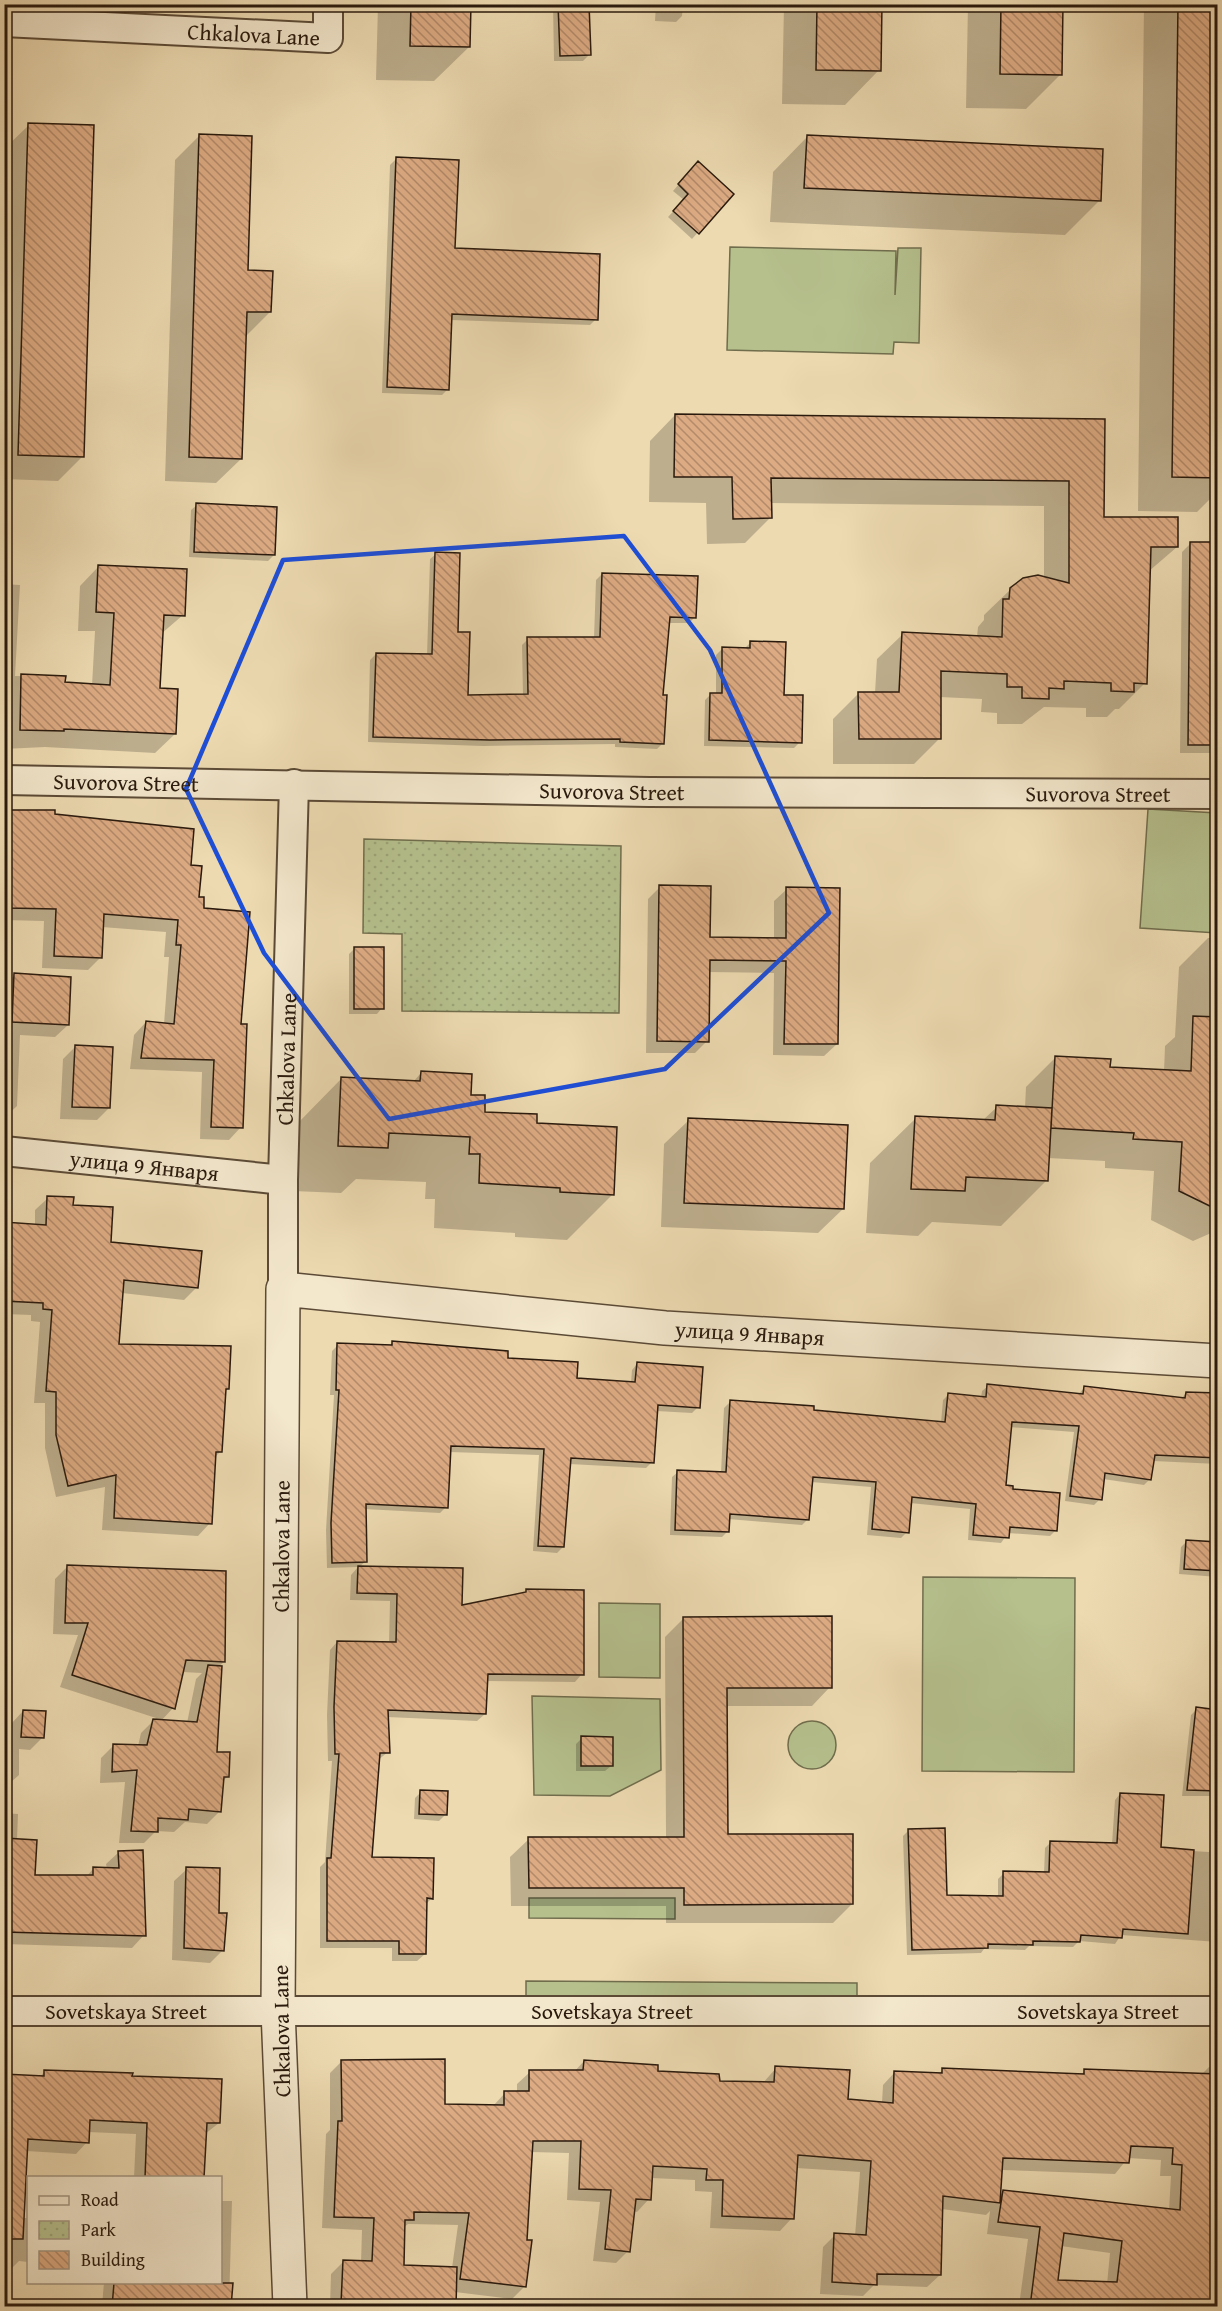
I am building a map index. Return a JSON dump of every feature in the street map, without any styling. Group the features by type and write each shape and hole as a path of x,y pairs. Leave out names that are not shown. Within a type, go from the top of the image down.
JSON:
{"street":[{"name":"Chkalova Lane","path":"4,22 327,38 328,4"},
{"name":"Suvorova Street","path":"4,780 661,792 1218,794"},
{"name":"Chkalova Lane","path":"290,2307 278,2010 283,1180 294,784"},
{"name":"улица 9 Января","path":"4,1151 283,1180"},
{"name":"улица 9 Января","path":"283,1289 665,1328 1218,1361"},
{"name":"Sovetskaya Street","path":"4,2011 1218,2010"}],"highlighted area":[{"path":"624,536 710,650 829,913 665,1069 389,1119 264,953 186,789 283,560"}],"green space":[{"path":"730,247 896,251 895,295 898,248 921,248 919,343 894,342 893,354 727,350"},
{"path":"1148,809 1217,813 1217,933 1140,928"},
{"path":"364,839 621,846 619,1013 402,1011 402,934 363,933"},
{"path":"923,1577 1075,1578 1074,1772 922,1771"},
{"path":"599,1603 660,1604 660,1678 599,1677"},
{"path":"532,1696 660,1699 661,1770 610,1796 534,1795"},
{"path":"812,1721 829,1728 836,1745 829,1762 812,1769 795,1762 788,1745 795,1728"},
{"path":"529,1898 675,1898 675,1919 529,1918"},
{"path":"526,1981 857,1983 857,1999 526,1998"}],"building":[{"path":"411,4 471,4 470,47 410,46"},
{"path":"558,4 589,4 591,55 560,56"},
{"path":"817,4 882,4 881,71 816,70"},
{"path":"1001,4 1063,4 1062,75 1000,74"},
{"path":"1178,4 1218,4 1218,478 1172,477"},
{"path":"28,123 94,125 84,457 18,455"},
{"path":"199,134 252,136 248,270 273,271 271,312 247,312 242,459 189,457"},
{"path":"807,135 1103,149 1101,201 804,188"},
{"path":"396,157 459,160 455,248 600,254 598,320 452,314 449,390 387,387"},
{"path":"698,161 734,194 699,234 673,211 688,194 678,184"},
{"path":"675,414 1105,419 1104,517 1178,517 1178,547 1151,547 1147,684 1134,683 1134,692 1111,691 1111,683 1064,681 1064,689 1049,688 1049,699 1022,698 1022,687 1007,687 1007,674 941,671 941,739 859,739 858,692 899,692 902,632 1002,637 1003,599 1009,599 1010,588 1023,578 1038,575 1069,583 1069,481 771,478 772,518 733,519 732,477 674,477"},
{"path":"196,503 277,507 275,555 194,552"},
{"path":"1190,542 1218,542 1218,745 1188,745"},
{"path":"435,552 460,553 458,632 470,632 468,695 528,694 527,637 600,637 602,573 698,576 696,618 670,617 663,695 667,695 664,744 620,742 620,739 490,740 373,737 376,653 432,654"},
{"path":"98,565 187,569 185,616 164,615 160,688 178,689 176,734 64,729 64,731 20,730 21,674 66,676 65,682 110,685 114,613 96,612"},
{"path":"750,641 786,642 784,695 803,695 802,743 709,740 710,693 722,693 722,647 750,648"},
{"path":"4,810 55,810 55,814 194,829 191,865 202,866 199,897 204,897 204,908 250,912 241,1024 247,1024 243,1128 211,1127 214,1060 141,1058 146,1021 174,1024 181,945 176,945 178,920 104,914 102,958 54,956 56,909 8,908 10,846 4,846"},
{"path":"659,885 711,886 710,937 786,938 786,887 840,888 838,1044 784,1044 786,961 710,960 709,1042 657,1041"},
{"path":"354,947 384,947 384,1009 354,1009"},
{"path":"14,973 71,977 69,1025 12,1022"},
{"path":"1193,1016 1218,1017 1218,1210 1179,1191 1182,1142 1133,1139 1134,1133 1051,1128 1055,1056 1111,1059 1110,1067 1191,1071"},
{"path":"75,1045 113,1047 110,1108 72,1107"},
{"path":"421,1071 472,1074 471,1095 485,1095 485,1112 537,1114 537,1123 617,1127 614,1195 560,1192 560,1188 479,1183 480,1154 469,1154 470,1137 389,1133 388,1148 338,1146 341,1077 420,1081"},
{"path":"996,1105 1052,1108 1048,1181 966,1177 965,1191 911,1189 915,1116 995,1120"},
{"path":"688,1118 848,1125 844,1209 684,1203"},
{"path":"47,1196 74,1197 73,1205 113,1207 111,1242 202,1251 198,1288 124,1280 119,1344 231,1346 222,1452 216,1452 212,1524 114,1518 116,1475 68,1486 56,1435 56,1392 46,1391 52,1310 43,1309 43,1303 4,1301 4,1222 46,1225"},
{"path":"392,1341 508,1351 508,1358 578,1362 577,1378 635,1382 637,1362 703,1367 700,1408 658,1405 654,1463 571,1458 564,1547 538,1546 544,1449 451,1446 448,1508 366,1504 367,1562 332,1563 331,1523 339,1390 336,1390 337,1343 392,1345"},
{"path":"987,1384 1083,1394 1084,1386 1185,1398 1186,1392 1218,1393 1218,1458 1155,1455 1151,1480 1105,1473 1102,1500 1070,1496 1079,1426 1012,1422 1006,1485 1013,1486 1013,1489 1060,1493 1057,1531 1010,1527 1009,1538 973,1535 976,1504 912,1497 909,1533 872,1529 876,1482 813,1477 809,1520 730,1514 729,1532 675,1530 677,1470 726,1472 730,1400 814,1406 814,1410 945,1422 948,1393 986,1397"},
{"path":"1186,1540 1218,1542 1218,1571 1184,1569"},
{"path":"67,1565 226,1571 225,1662 186,1660 175,1709 72,1675 88,1623 65,1623"},
{"path":"358,1566 463,1568 462,1605 526,1592 526,1589 584,1590 584,1675 488,1674 486,1714 388,1710 390,1753 380,1753 372,1857 434,1858 433,1899 427,1898 426,1954 399,1954 399,1941 327,1941 327,1858 331,1858 339,1754 335,1754 334,1707 337,1641 396,1642 397,1594 357,1593"},
{"path":"832,1616 832,1688 727,1688 728,1834 853,1834 853,1904 684,1905 684,1888 529,1888 528,1837 684,1837 683,1617"},
{"path":"208,1665 222,1666 217,1752 230,1752 229,1777 224,1777 221,1812 189,1809 188,1820 158,1818 158,1832 131,1831 137,1770 112,1772 113,1744 147,1745 153,1719 197,1722"},
{"path":"1196,1707 1218,1710 1218,1791 1187,1790"},
{"path":"23,1710 46,1711 44,1738 21,1737"},
{"path":"581,1736 613,1737 613,1766 581,1766"},
{"path":"420,1790 448,1791 447,1815 419,1814"},
{"path":"1120,1793 1164,1795 1161,1847 1194,1850 1188,1934 1123,1929 1122,1938 1081,1935 1080,1942 1033,1941 1033,1945 988,1944 988,1948 912,1950 908,1829 945,1828 947,1895 1003,1896 1003,1871 1049,1872 1050,1841 1117,1843"},
{"path":"4,1838 37,1840 35,1875 93,1875 93,1867 119,1868 118,1851 143,1850 146,1936 4,1932"},
{"path":"186,1867 220,1868 219,1913 227,1913 224,1951 184,1948"},
{"path":"445,2059 445,2104 504,2105 504,2091 529,2091 529,2070 583,2070 584,2060 658,2065 658,2071 719,2074 720,2081 774,2082 775,2066 850,2070 848,2099 893,2103 894,2071 942,2073 942,2068 1084,2074 1084,2069 1218,2074 1218,2307 1030,2307 1040,2227 998,2222 1003,2190 1180,2210 1182,2165 1172,2164 1173,2148 1131,2146 1129,2163 1003,2158 1000,2203 943,2196 941,2275 877,2274 877,2285 832,2282 834,2233 866,2235 871,2161 798,2155 794,2219 722,2216 723,2180 706,2180 707,2169 653,2166 651,2200 636,2199 630,2252 605,2249 611,2190 579,2189 581,2141 533,2141 527,2240 532,2240 526,2287 460,2279 469,2213 414,2212 414,2220 405,2220 404,2265 457,2267 456,2307 341,2304 343,2260 372,2261 374,2218 334,2217 338,2121 342,2121 341,2060","holes":["1064,2233 1122,2241 1117,2282 1058,2280"]},
{"path":"44,2070 222,2079 220,2123 207,2123 204,2176 145,2176 147,2123 90,2120 89,2143 28,2139 23,2239 4,2239 4,2074 44,2076"},
{"path":"233,2283 231,2307 112,2307 114,2284"}]}
